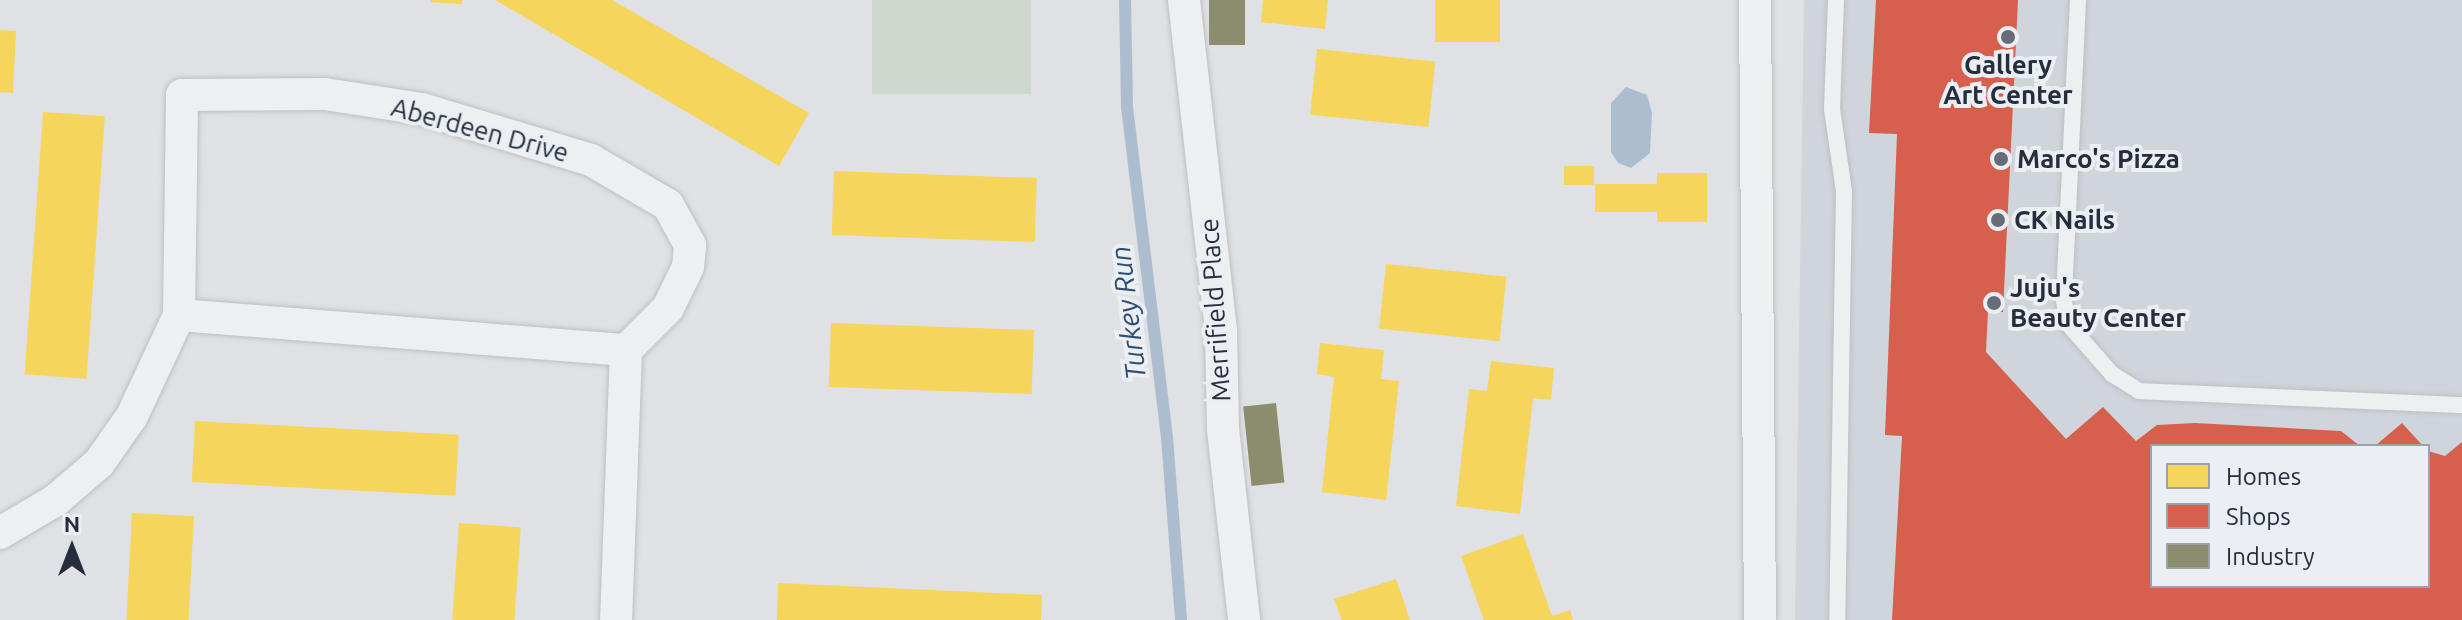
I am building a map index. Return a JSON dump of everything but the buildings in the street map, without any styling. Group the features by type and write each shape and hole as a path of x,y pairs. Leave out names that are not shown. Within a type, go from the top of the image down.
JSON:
{"street":[{"name":"Merrifield Place","path":"1184,0 1221,332 1223,429 1244,620"},
{"path":"1755,0 1760,620"},
{"name":"Aberdeen Drive","path":"0,533 56,500 99,463 132,416 179,315 182,95 325,94 422,109 591,160 668,205 690,245 688,267 668,308 626,350"},
{"path":"179,315 626,350 616,620"}],"lane":[{"path":"1836,0 1832,109 1844,191 1837,620"},
{"path":"2078,0 2064,301 2068,324 2112,374 2139,391 2462,405"}],"shaded area":[{"path":"872,0 1031,0 1031,94 872,94"},
{"path":"1804,0 2462,0 2462,620 1795,620"}],"water":[{"path":"1626,87 1647,95 1652,113 1650,153 1631,168 1618,163 1611,152 1611,103"}],"waterway":[{"name":"Turkey Run","path":"1125,0 1127,107 1167,437 1181,620"}],"place":[{"name":"Gallery Art Center","path":"2008,37"},
{"name":"Marco's Pizza","path":"2001,159"},
{"name":"CK Nails","path":"1998,220"},
{"name":"Juju's Beauty Center","path":"1994,303"}]}
